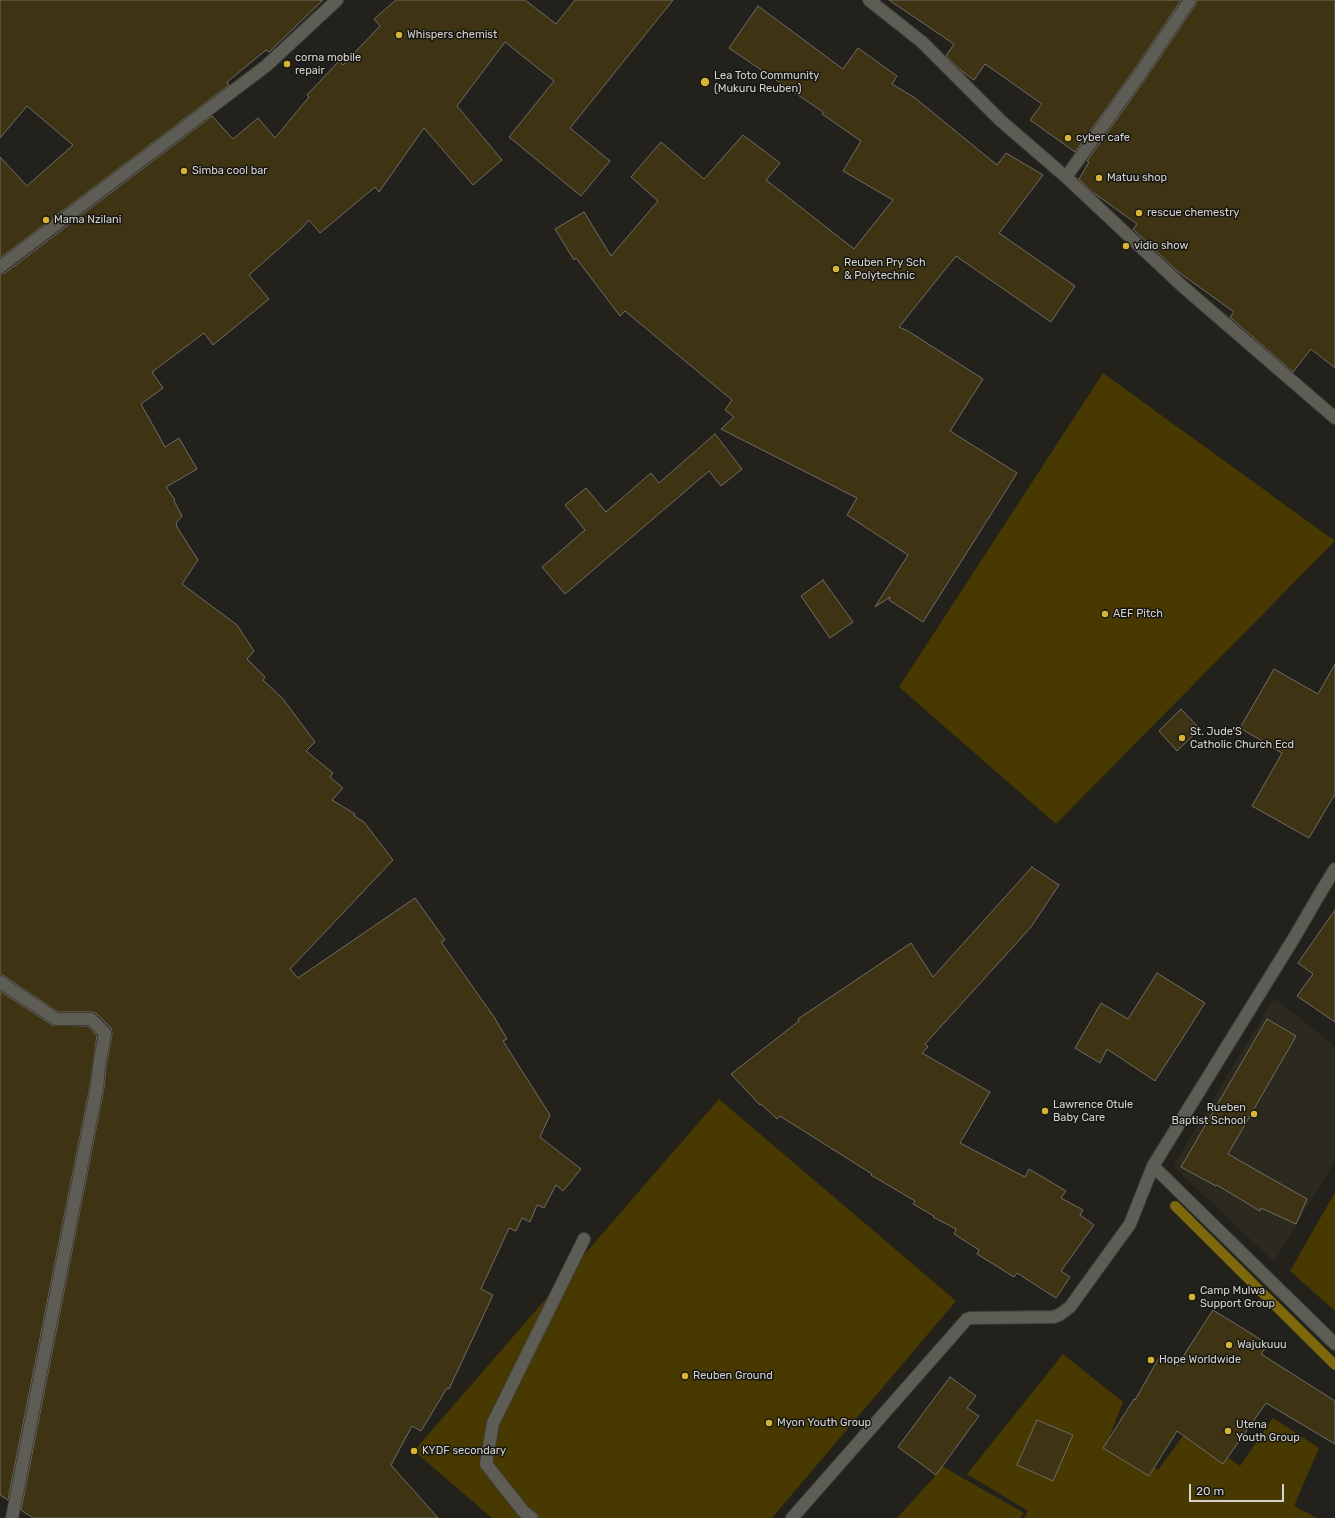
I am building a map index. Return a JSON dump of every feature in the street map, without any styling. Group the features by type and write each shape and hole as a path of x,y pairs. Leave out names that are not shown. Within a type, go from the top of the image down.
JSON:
{"street":[{"path":"0,267 266,66 337,0"},
{"path":"869,0 922,42 1000,122 1066,177 1181,285 1335,418"},
{"path":"1066,177 1140,74 1190,0"},
{"path":"792,1518 967,1319 1053,1317 1059,1315 1070,1307 1130,1224 1153,1166 1335,869"},
{"path":"0,982 56,1019 91,1019 105,1034 96,1095 12,1518"},
{"path":"1153,1166 1335,1344"},
{"path":"532,1518 524,1511 486,1464 493,1423 584,1240"}],"shaded area":[{"name":"AEF Pitch","path":"1103,373 1335,541 1056,824 899,687"},
{"path":"1274,998 1335,1046 1335,1161 1274,1262 1173,1166"},
{"name":"Reuben Ground","path":"719,1099 956,1301 772,1518 492,1518 414,1451"},
{"path":"1335,1192 1335,1311 1290,1271"},
{"path":"1063,1354 1123,1402 1108,1440 1158,1470 1188,1429 1240,1466 1273,1418 1319,1448 1294,1506 1317,1518 1024,1518 1028,1511 967,1474"},
{"path":"940,1465 1024,1513 1020,1518 897,1518 936,1475"}],"building":[{"path":"0,0 323,0 269,52 266,50 227,82 229,85 0,258 0,157 27,186 73,145 27,106 0,138"},
{"path":"396,0 525,0 556,24 575,0 673,0 570,128 610,161 581,196 509,137 554,81 505,42 457,106 502,160 473,185 424,128 379,192 375,187 320,233 309,220 301,229 249,275 269,299 213,345 204,333 152,372 163,388 141,404 165,447 179,438 197,469 166,487 175,500 174,501 182,516 176,523 177,527 198,560 182,584 237,625 254,651 247,659 265,677 263,680 283,699 315,742 306,751 333,773 330,777 343,788 332,800 355,814 354,816 364,822 393,860 290,969 298,978 415,898 445,940 441,942 494,1017 507,1039 503,1041 550,1115 540,1137 581,1169 563,1191 556,1185 544,1208 537,1205 530,1222 522,1218 516,1231 509,1228 481,1289 493,1295 449,1389 447,1388 421,1431 412,1426 391,1465 438,1518 33,1518 21,1510 104,1088 112,1034 111,1028 96,1013 58,1012 4,976 0,975 0,274 5,273 212,116 233,139 258,118 275,138 309,97 307,95 339,61 343,65 380,26 374,19"},
{"path":"889,0 1181,0 1134,70 1075,152 1030,120 1042,104 985,64 974,80 946,56 954,44"},
{"path":"1197,0 1335,0 1335,368 1311,349 1293,372 1230,317 1234,312 1177,271 1133,229 1137,224 1091,191 1079,179 1089,162 1087,161 1146,78 1196,4"},
{"path":"758,6 843,69 858,48 897,76 892,84 915,98 997,165 1006,153 1043,175 999,233 1075,286 1051,322 956,256 899,327 908,331 983,379 950,431 1017,473 923,622 889,600 890,597 875,607 908,555 847,515 857,498 721,429 734,417 725,410 732,400 625,311 620,316 576,258 574,260 555,229 584,212 611,256 658,201 631,177 661,142 704,179 743,135 780,163 766,180 854,249 893,200 843,171 861,141 822,114 823,112 729,48"},
{"path":"715,434 742,469 721,486 709,471 565,594 542,567 585,530 565,505 586,488 606,512 651,473 659,483"},
{"path":"823,580 853,622 830,638 801,596"},
{"path":"1335,664 1335,794 1309,838 1252,806 1282,753 1240,728 1274,669 1318,694"},
{"path":"1181,709 1200,729 1177,751 1159,731"},
{"path":"1032,867 1059,885 1031,927 925,1044 928,1047 922,1053 990,1092 960,1143 1025,1177 1029,1169 1066,1191 1061,1198 1083,1210 1080,1215 1094,1225 1061,1271 1070,1277 1056,1298 1017,1273 1014,1277 977,1254 979,1250 954,1234 956,1229 913,1204 915,1201 871,1175 872,1174 780,1116 777,1119 761,1104 760,1105 731,1074 799,1021 798,1019 911,943 933,977"},
{"path":"1335,910 1335,1022 1297,996 1313,974 1298,963"},
{"path":"1157,973 1205,1003 1155,1081 1107,1049 1100,1063 1075,1048 1101,1003 1128,1019"},
{"path":"0,991 52,1025 88,1026 97,1036 90,1086 8,1500 0,1495"},
{"path":"1267,1019 1296,1036 1228,1154 1307,1199 1296,1224 1261,1208 1260,1211 1217,1185 1216,1186 1181,1167"},
{"path":"1213,1310 1268,1344 1261,1354 1335,1401 1335,1444 1266,1403 1223,1464 1177,1431 1149,1476 1103,1448 1134,1399 1135,1400 1160,1356 1177,1366"},
{"path":"950,1377 976,1396 967,1408 979,1416 936,1475 898,1447"},
{"path":"1037,1420 1073,1435 1053,1481 1017,1465"}],"waterway":[{"path":"1175,1206 1335,1365"}],"place":[{"name":"Whispers chemist","path":"399,35"},
{"name":"corna mobile repair","path":"287,64"},
{"name":"Lea Toto Community (Mukuru Reuben)","path":"705,82"},
{"name":"cyber cafe","path":"1068,138"},
{"name":"Simba cool bar","path":"184,171"},
{"name":"Matuu shop","path":"1099,178"},
{"name":"rescue chemestry","path":"1139,213"},
{"name":"Mama Nzilani","path":"46,220"},
{"name":"vidio show","path":"1126,246"},
{"name":"Reuben Pry Sch & Polytechnic","path":"836,269"},
{"name":"AEF Pitch","path":"1105,614"},
{"name":"St. Jude'S Catholic Church Ecd","path":"1182,738"},
{"name":"Lawrence Otule Baby Care","path":"1045,1111"},
{"name":"Rueben Baptist School","path":"1254,1114"},
{"name":"Camp Mulwa Support Group","path":"1192,1297"},
{"name":"Wajukuuu","path":"1229,1345"},
{"name":"Hope Worldwide","path":"1151,1360"},
{"name":"Reuben Ground","path":"685,1376"},
{"name":"Myon Youth Group","path":"769,1423"},
{"name":"Utena Youth Group","path":"1228,1431"},
{"name":"KYDF secondary","path":"414,1451"}]}
